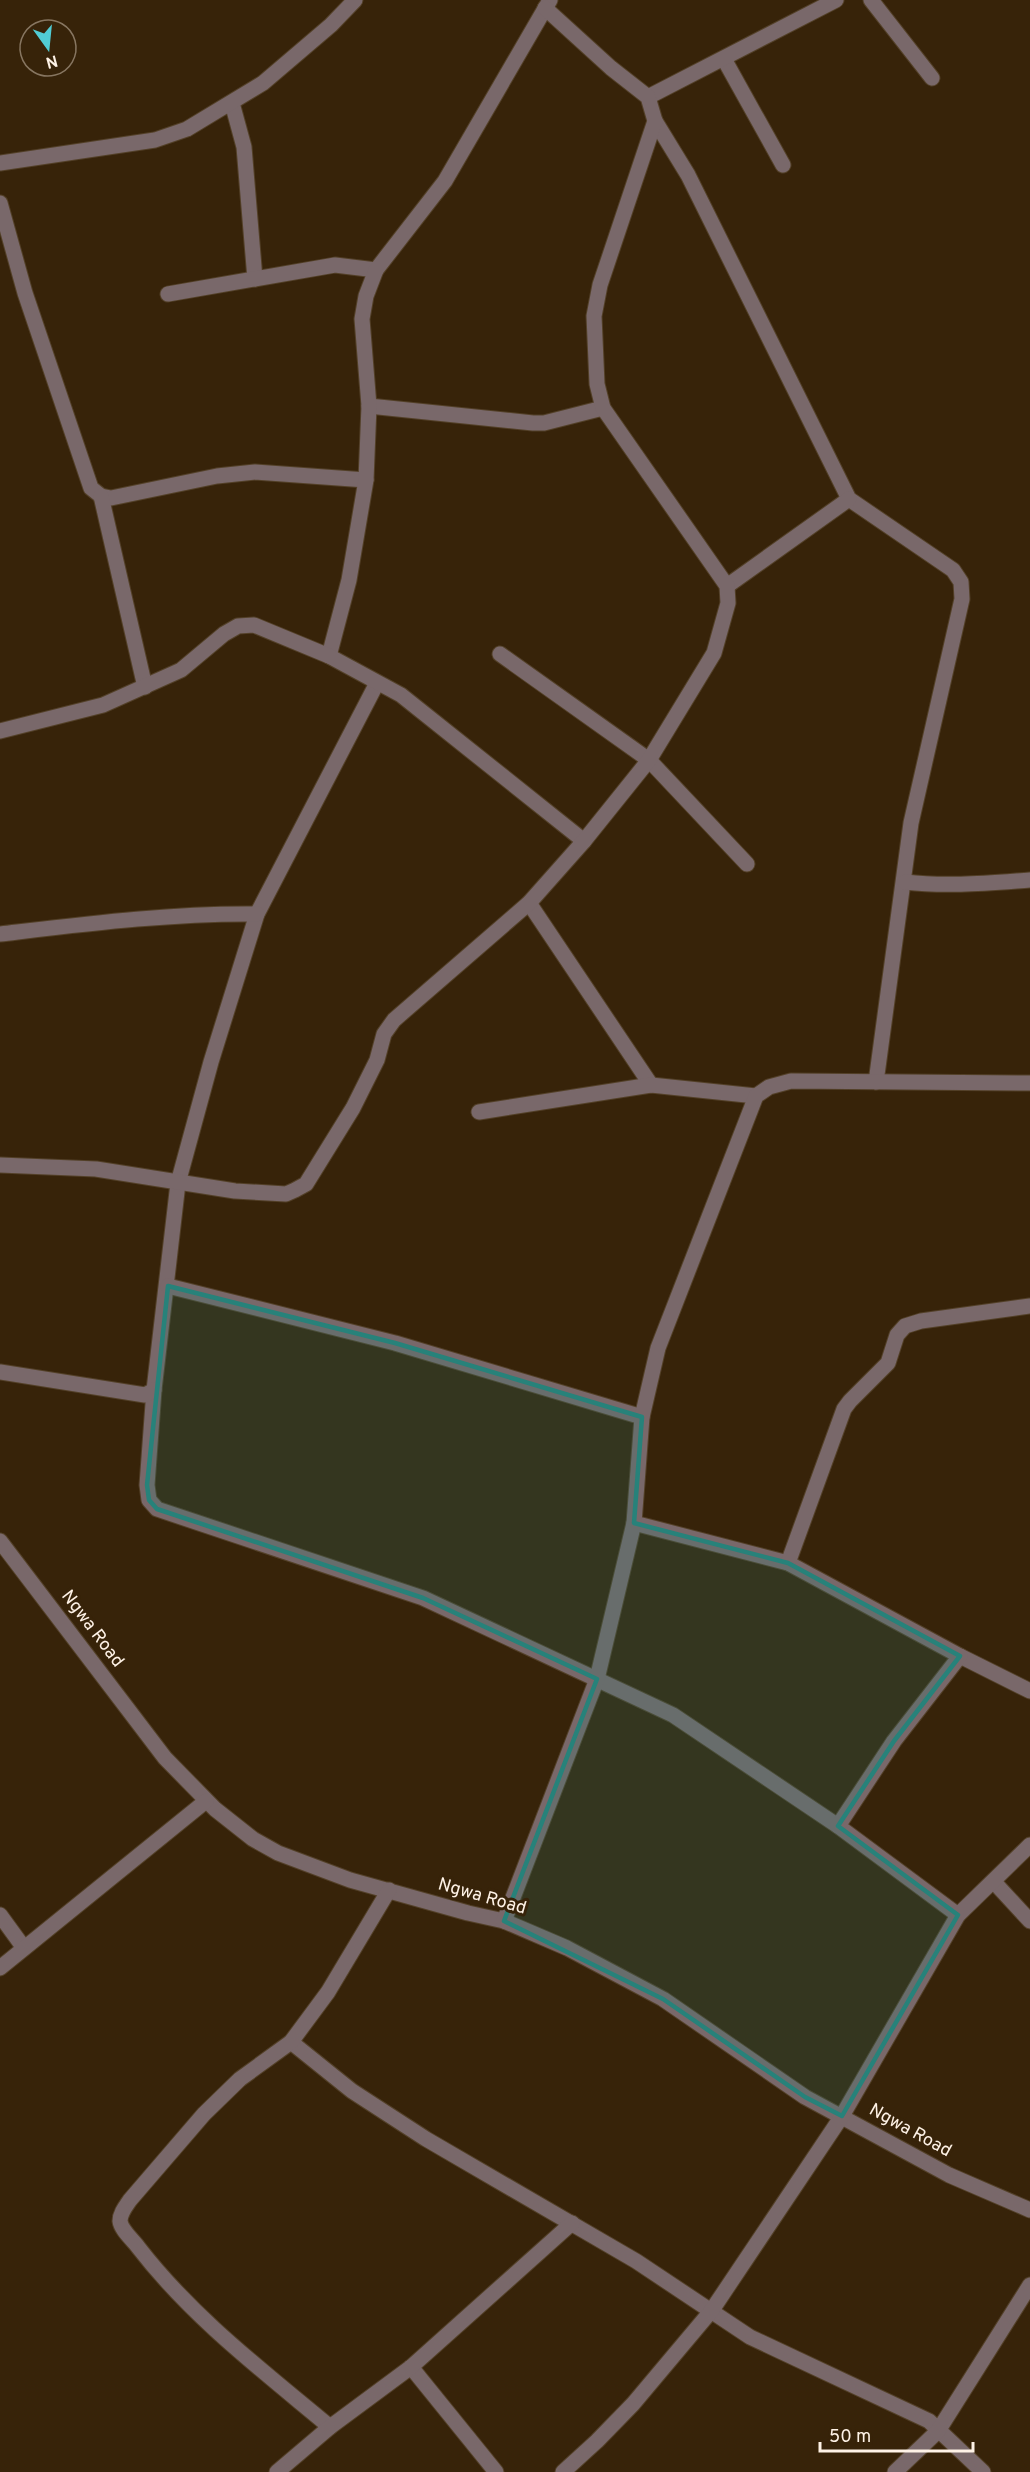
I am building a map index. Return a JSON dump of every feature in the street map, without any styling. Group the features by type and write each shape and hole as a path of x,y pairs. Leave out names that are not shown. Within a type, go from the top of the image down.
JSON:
{"street":[{"path":"0,164 155,140 187,129 263,83 331,25 355,0"},
{"path":"648,97 836,0"},
{"path":"871,0 932,78"},
{"path":"329,656 349,580 366,480 369,406 362,320 366,296 376,270 445,181 548,4 611,68 648,97 655,121 688,175 849,499 953,570 961,582 962,599 911,823 876,1082"},
{"path":"724,59 783,165"},
{"path":"232,103 244,147 255,279"},
{"path":"0,1165 96,1169 141,1175 178,1184 275,1194 286,1194 306,1184 353,1108 377,1060 384,1034 394,1020 529,903 584,842 649,760 714,653 728,603 727,586 603,408 597,384 594,316 600,285 655,121"},
{"path":"0,203 26,292 91,488 101,496 111,498 217,476 255,472 366,480"},
{"path":"168,294 335,265 376,270"},
{"path":"369,406 533,423 544,423 603,408"},
{"path":"101,496 145,687"},
{"path":"727,586 849,499"},
{"path":"0,732 103,705 182,670 224,634 238,626 254,625 329,656 401,695 584,842"},
{"path":"500,654 649,760 747,864"},
{"path":"377,683 257,914 211,1062 178,1184 168,1286 154,1390 147,1485 148,1500 157,1509 423,1598 673,1715 838,1826 958,1915"},
{"path":"904,882 964,885 1030,880"},
{"path":"529,903 651,1085"},
{"path":"0,934 99,922 212,914 257,914"},
{"path":"504,1921 597,1679 634,1523 642,1417 658,1348 756,1096 769,1086 791,1082 1030,1083"},
{"path":"479,1112 651,1085 756,1096"},
{"path":"168,1286 395,1343 642,1417"},
{"path":"788,1563 844,1409 888,1363 897,1335 905,1326 921,1321 1030,1306"},
{"path":"0,1371 145,1395 154,1390"},
{"path":"634,1523 788,1563 1030,1691"},
{"name":"Ngwa Road","path":"0,1541 165,1758 206,1801 253,1839 278,1853 350,1880 468,1914 504,1921 567,1948 663,1999 805,2097 949,2175 1030,2211"},
{"path":"838,1826 894,1741 960,1656"},
{"path":"0,1968 206,1801"},
{"path":"563,2472 633,2404 712,2310 842,2116 958,1915 1030,1845"},
{"path":"994,1882 1030,1921"},
{"path":"330,2427 246,2357 192,2308 146,2257 122,2227 120,2220 130,2200 204,2114 240,2079 291,2042 328,1992 389,1890"},
{"path":"0,1916 24,1948"},
{"path":"291,2042 352,2091 426,2139 572,2223 712,2310 750,2337 929,2421 983,2472"},
{"path":"277,2472 330,2427 411,2367 572,2223"},
{"path":"895,2472 938,2431 1030,2285"},
{"path":"411,2367 496,2472"}],"highlighted area":[{"path":"168,1286 395,1343 642,1417 634,1523 788,1563 960,1656 894,1741 838,1826 958,1915 842,2116 805,2097 663,1999 504,1921 597,1679 423,1598 157,1509 149,1500 147,1485"}]}
